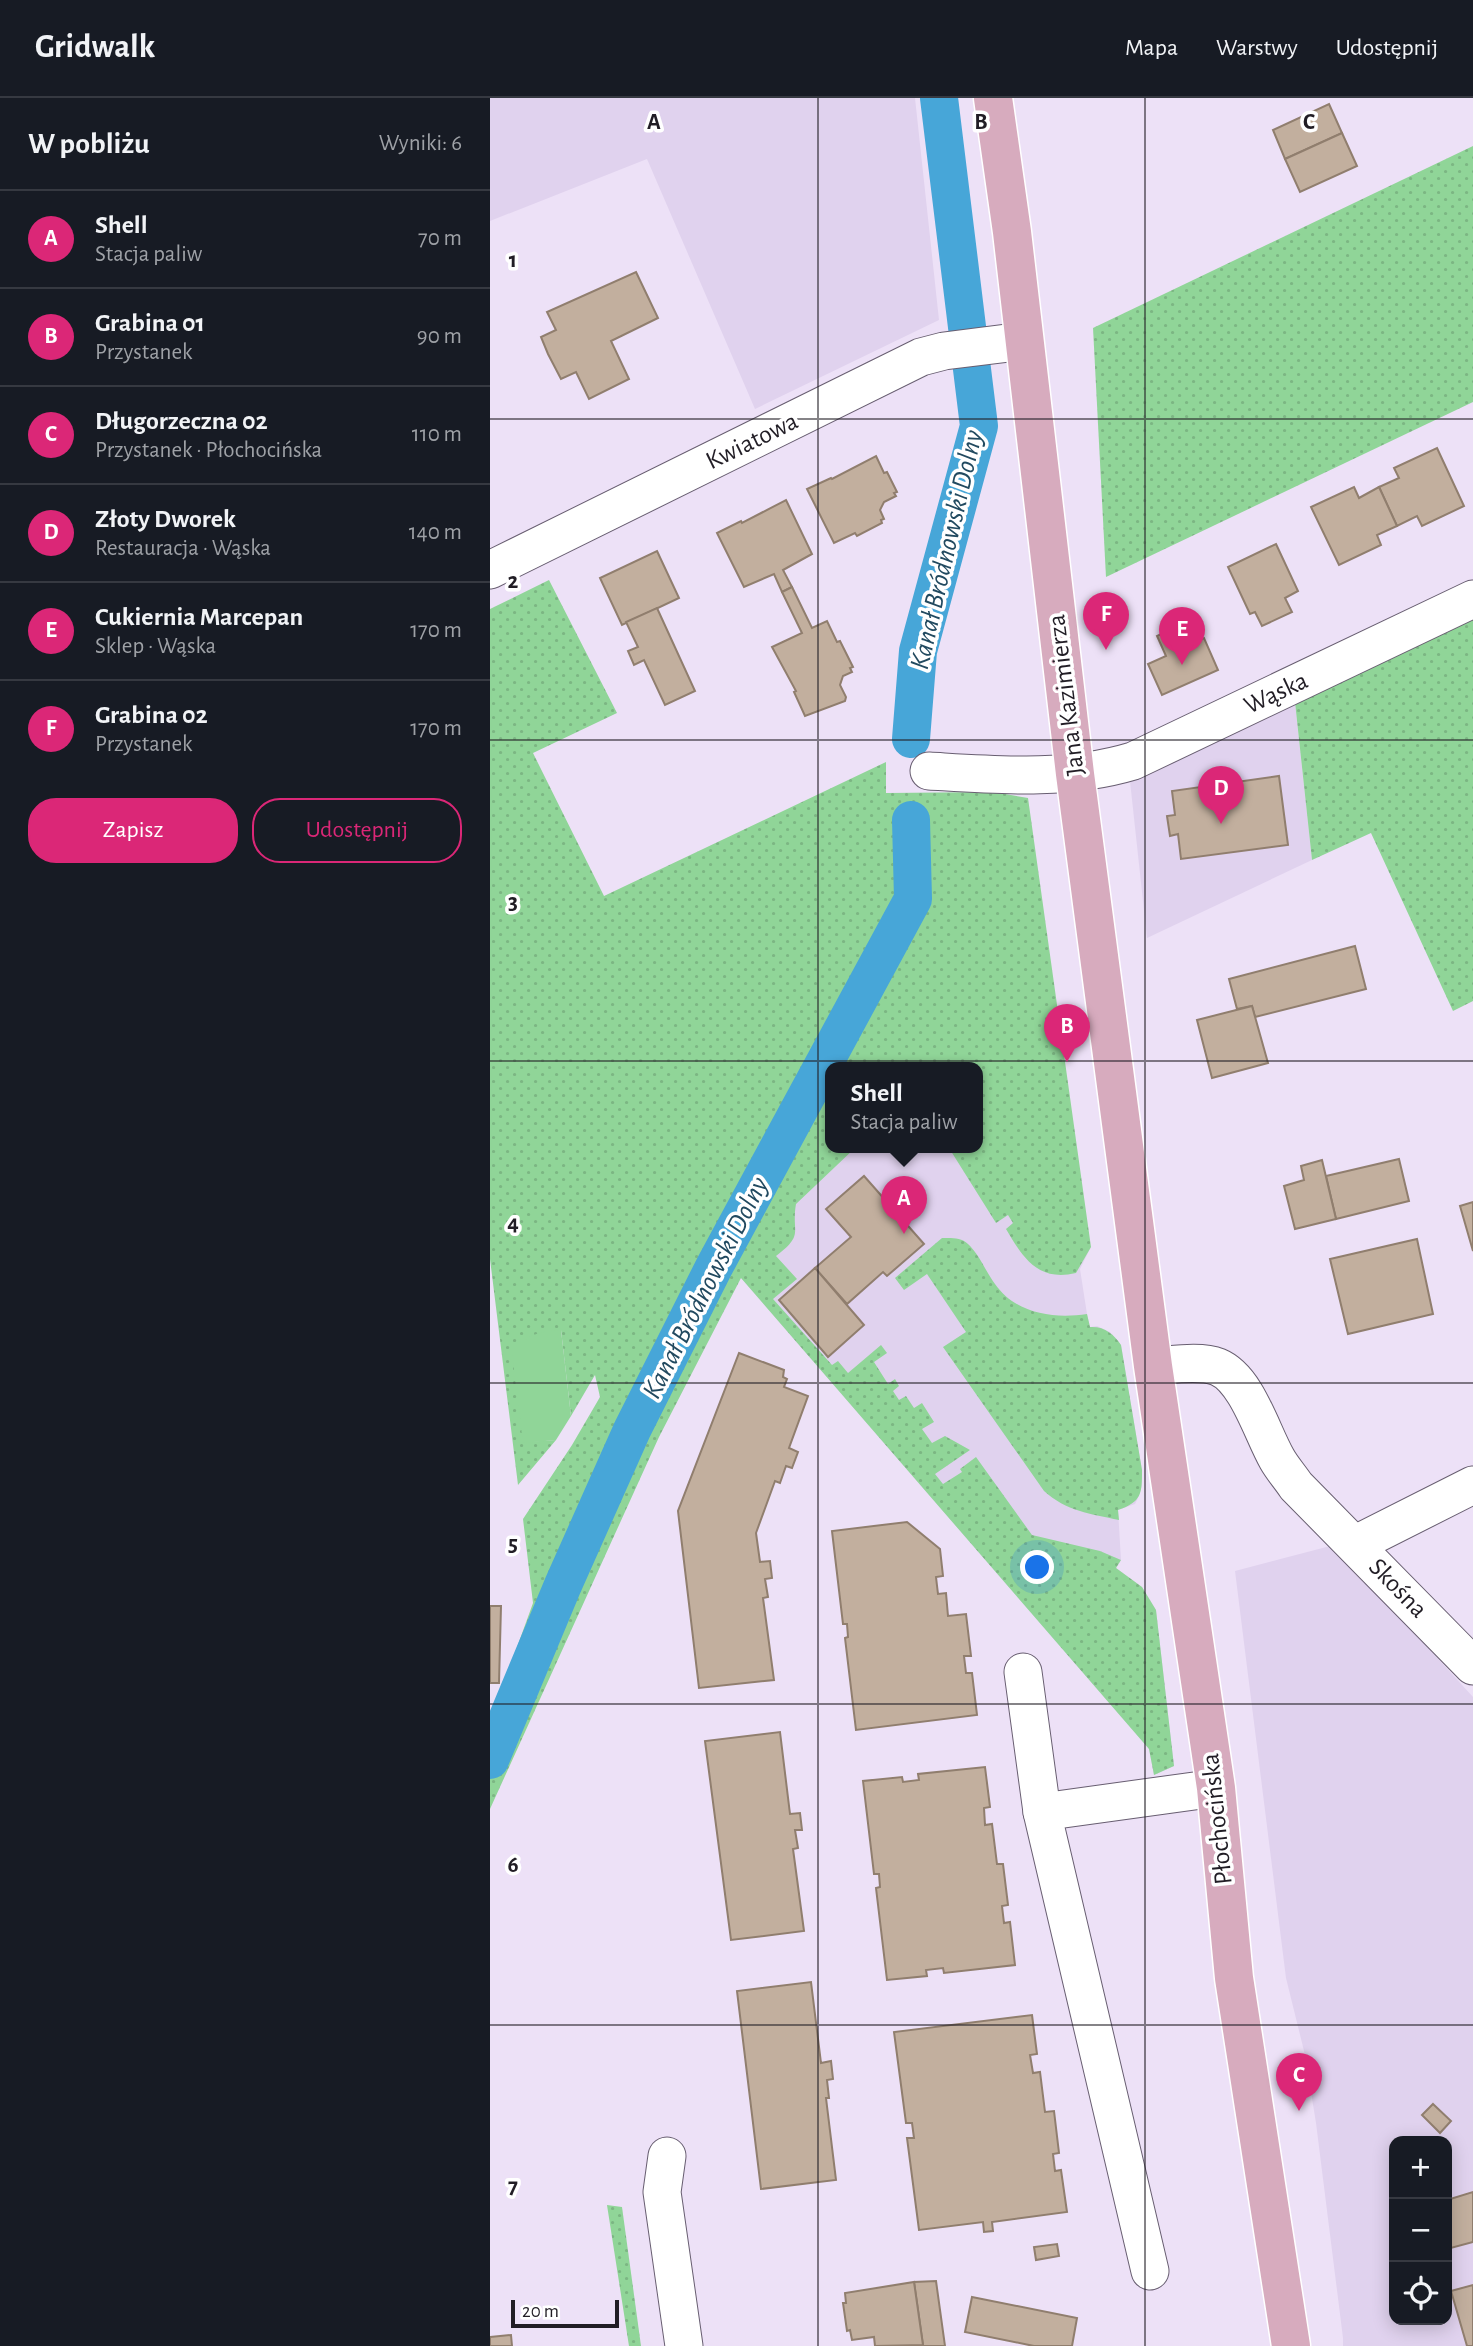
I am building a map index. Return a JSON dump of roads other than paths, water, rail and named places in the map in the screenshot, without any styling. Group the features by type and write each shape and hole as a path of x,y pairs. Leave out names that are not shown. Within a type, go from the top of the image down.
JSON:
{"main road":[{"name":"Jana Kazimierza","path":"993,98 1012,232 1075,774 1143,1292"},
{"name":"Płochocińska","path":"1143,1292 1216,1788 1234,1978 1291,2346"}],"street":[{"name":"Kwiatowa","path":"490,570 921,357 944,351 1024,341"},
{"name":"Wąska","path":"929,771 1003,775 1075,774 1133,761 1473,599"},
{"path":"1153,1366 1202,1364 1217,1366 1229,1374 1250,1403 1278,1461 1296,1486 1356,1544"},
{"name":"Skośna","path":"1473,1485 1356,1544 1473,1667"},
{"path":"1023,1672 1042,1812 1150,2271"},
{"path":"1042,1812 1216,1788"},
{"path":"667,2155 662,2192 684,2346"}],"waterway":[{"name":"Kanał Bródnowski Dolny","path":"939,98 968,335"},
{"name":"Kanał Bródnowski Dolny","path":"911,739 918,651 979,426 971,361"},
{"name":"Kanał Bródnowski Dolny","path":"490,1760 563,1585 632,1430 714,1267 913,899 911,820"}],"place":[{"name":"Grabina 02","path":"1106,650"},
{"name":"Cukiernia Marcepan","path":"1182,665"},
{"name":"Złoty Dworek","path":"1221,824"},
{"name":"Grabina 01","path":"1067,1062"},
{"name":"Shell","path":"904,1234"},
{"name":"Długorzeczna 02","path":"1299,2111"}]}
